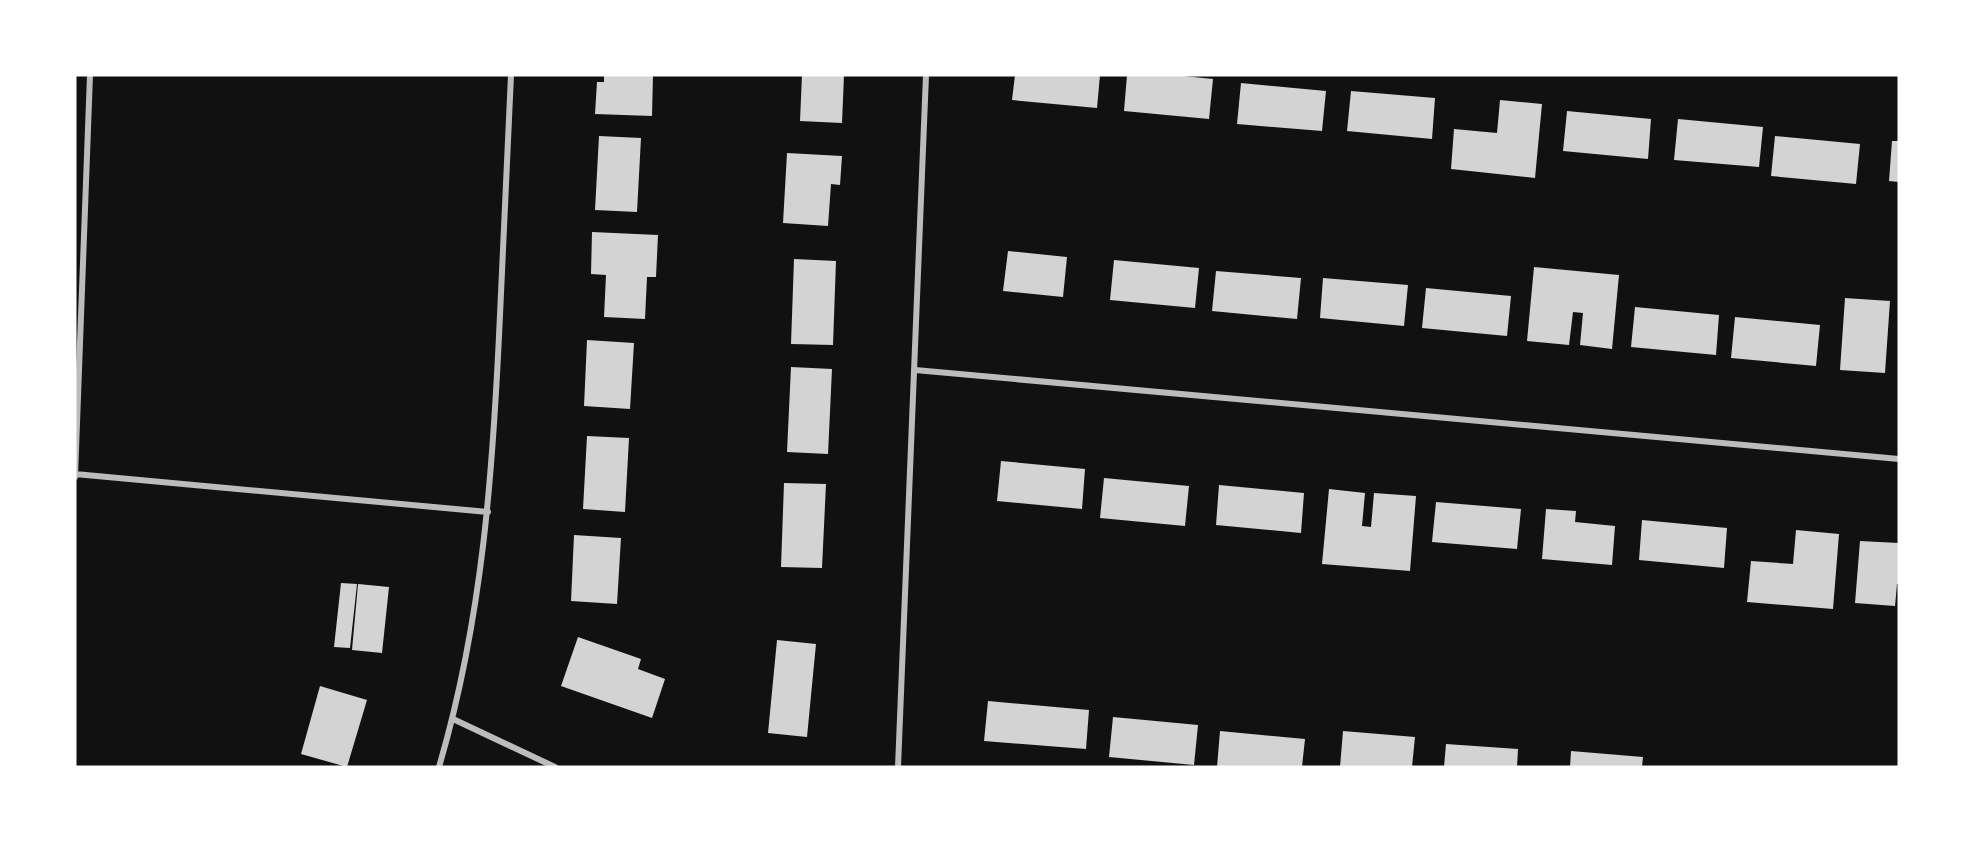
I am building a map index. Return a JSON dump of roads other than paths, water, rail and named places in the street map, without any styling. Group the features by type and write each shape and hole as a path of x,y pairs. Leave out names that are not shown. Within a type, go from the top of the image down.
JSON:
{"street":[{"path":"90,75 75,475 488,512"},
{"path":"439,767 453,719 480,582 488,512 495,437 511,75"},
{"path":"897,767 926,75"},
{"path":"915,370 1899,459"},
{"path":"453,719 555,767"}]}
